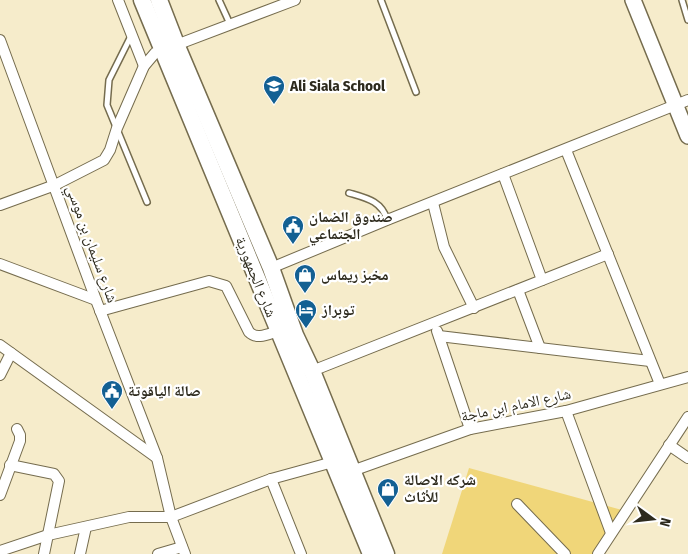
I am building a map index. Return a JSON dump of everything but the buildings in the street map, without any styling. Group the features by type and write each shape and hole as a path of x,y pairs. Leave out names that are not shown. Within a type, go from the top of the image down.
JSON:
{"main road":[{"name":"شارع الجمهورية","path":"142,0 169,47 271,268 296,335 386,554"},
{"name":"شارع الجمهورية","path":"160,0 169,47 278,332 371,554"},
{"path":"633,0 681,102 688,136"}],"street":[{"path":"118,0 144,66"},
{"path":"0,205 54,185 104,160 110,150 117,128 144,66 154,53 294,0"},
{"name":"شارع سليمان بن موسي","path":"0,40 5,65 54,185 157,458 171,517 183,550"},
{"path":"271,268 681,102"},
{"path":"566,150 660,384"},
{"path":"503,174 542,280"},
{"path":"433,203 444,247 474,308"},
{"path":"312,371 608,254"},
{"path":"0,264 96,300"},
{"path":"100,311 210,280 226,286 249,332 253,336 257,337 278,332"},
{"path":"518,290 540,348"},
{"path":"435,323 470,429"},
{"path":"439,336 650,361"},
{"path":"0,345 157,458"},
{"path":"0,375 11,353"},
{"name":"شارع الامام ابن ماجة","path":"352,471 470,429 566,411 688,377"},
{"path":"566,411 611,533"},
{"path":"598,554 688,417"},
{"path":"0,495 3,475 10,465 20,441 17,428"},
{"path":"668,445 688,458"},
{"path":"0,551 48,535 130,517 171,517 271,479 333,462 352,471"},
{"path":"10,465 54,474 58,478 59,484 44,554"},
{"path":"271,479 301,554"},
{"path":"517,504 565,554"},
{"path":"80,554 86,527"},
{"path":"158,554 183,550"}],"lane":[{"path":"219,0 230,24"},
{"path":"381,0 416,92"},
{"path":"682,0 688,20"},
{"path":"132,35 109,80 107,105 147,202"},
{"path":"348,194 377,203 387,220"}],"shaded area":[{"path":"469,468 622,510 593,554 442,554"}],"place":[{"name":"Ali Siala School","path":"274,105"},
{"name":"صندوق الضمان الجتماعي","path":"293,245"},
{"name":"مخبز ريماس","path":"305,294"},
{"name":"توبراز","path":"306,329"},
{"name":"صالة الياقوتة","path":"112,410"},
{"name":"شركه الاصالة للأثاث","path":"388,508"}]}
